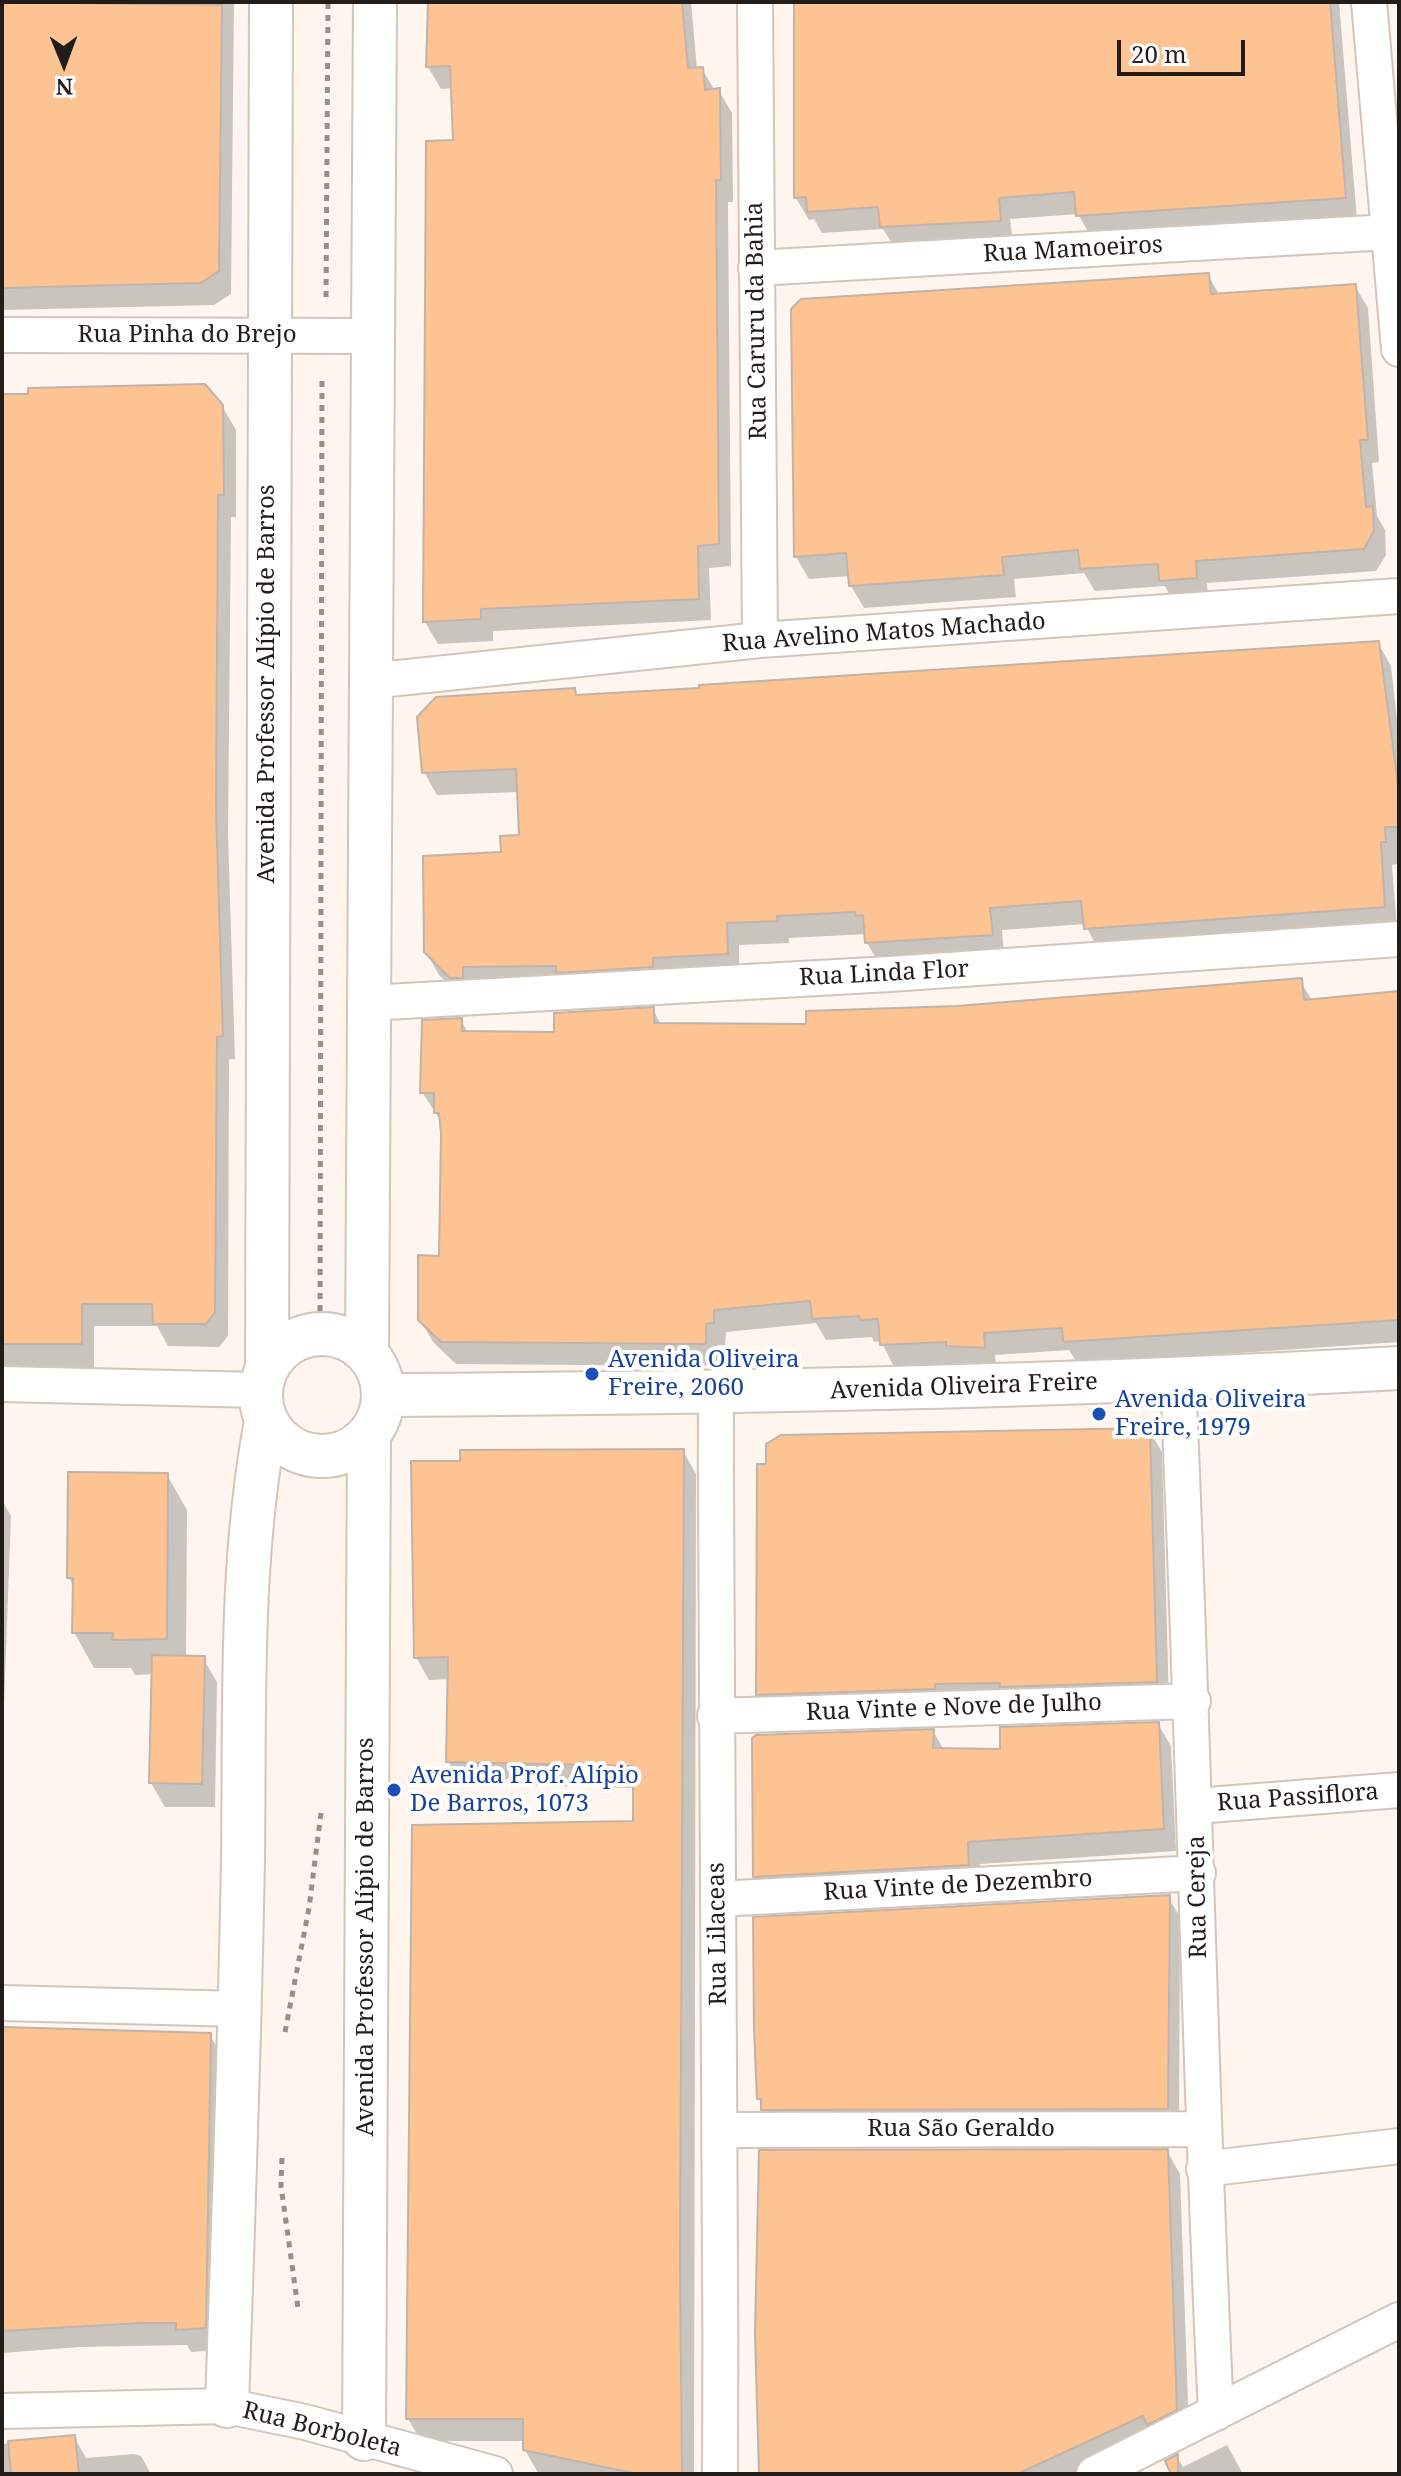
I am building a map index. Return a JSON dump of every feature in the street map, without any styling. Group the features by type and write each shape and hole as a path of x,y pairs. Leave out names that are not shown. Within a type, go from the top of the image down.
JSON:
{"street":[{"name":"Avenida Professor Alípio de Barros","path":"227,2406 241,2009 247,1604 264,1393 271,2"},
{"path":"367,1352 375,2"},
{"name":"Rua Caruru da Bahia","path":"755,2 760,640"},
{"path":"1369,2 1399,349"},
{"name":"Rua Mamoeiros","path":"756,268 1389,232"},
{"name":"Rua Pinha do Brejo","path":"2,335 373,336"},
{"name":"Rua Avelino Matos Machado","path":"370,681 760,640 1399,596"},
{"name":"Rua Linda Flor","path":"368,1003 890,974 1399,939"},
{"path":"320,1335 347,1338 367,1352 380,1372 384,1395 380,1417 369,1436 340,1454 324,1456 301,1453 280,1441 264,1393 281,1348 301,1336 320,1335"},
{"name":"Avenida Oliveira Freire","path":"384,1395 716,1394 1178,1381 1399,1368"},
{"name":"Rua Cereja","path":"1178,1381 1193,1701 1202,2129 1216,2413"},
{"path":"2,1384 264,1393"},
{"name":"Rua Lilaceas","path":"716,1394 720,2474"},
{"name":"Avenida Professor Alípio de Barros","path":"364,2439 369,1436"},
{"name":"Rua Vinte e Nove de Julho","path":"715,1716 1193,1701"},
{"name":"Rua Passiflora","path":"1196,1806 1399,1790"},
{"name":"Rua Vinte de Dezembro","path":"718,1899 1198,1873"},
{"path":"2,2003 241,2009"},
{"name":"Rua São Geraldo","path":"721,2130 1202,2129"},
{"path":"1204,2169 1399,2146"},
{"path":"1094,2474 1399,2320"},
{"name":"Rua Borboleta","path":"2,2411 227,2406 495,2474"}],"path":[{"path":"320,1335 328,2"},
{"path":"284,2041 309,1908 321,1809"},
{"path":"282,2143 281,2186 298,2308"}],"building":[{"path":"2,2 222,5 219,271 201,283 2,288"},
{"path":"428,2 682,2 688,68 703,67 705,90 720,88 721,180 716,180 719,544 698,546 699,599 481,609 481,619 423,622 426,141 453,140 450,66 426,67"},
{"path":"794,2 1330,2 1346,198 1076,216 1074,192 999,198 1001,221 880,227 878,207 807,212 806,197 794,198"},
{"path":"1209,273 1211,294 1356,284 1368,440 1360,440 1366,507 1373,506 1374,531 1364,549 1196,561 1197,578 1159,581 1158,564 1080,569 1078,550 1002,557 1004,575 849,586 846,553 794,557 791,309 801,299"},
{"path":"205,384 223,405 224,495 218,495 216,809 223,1036 217,1037 215,1312 206,1324 153,1324 152,1304 82,1304 82,1344 2,1344 2,394 28,394 28,388"},
{"path":"1379,641 1399,793 1399,827 1385,827 1386,842 1381,842 1385,907 1084,929 1081,901 990,908 993,935 865,943 863,915 856,916 855,912 777,916 778,921 727,923 728,954 653,958 653,967 556,973 556,966 463,967 463,978 450,978 424,952 423,856 501,852 500,836 519,835 516,769 422,773 417,717 436,697 575,688 576,695 699,688 699,685"},
{"path":"1302,978 1304,1000 1399,991 1399,1320 1063,1342 1062,1328 984,1333 985,1348 946,1346 946,1342 880,1345 878,1319 860,1320 859,1316 812,1319 810,1301 714,1310 714,1323 706,1324 706,1344 441,1342 418,1320 418,1255 439,1256 441,1133 439,1113 434,1113 434,1093 420,1093 422,1020 462,1018 462,1031 554,1032 554,1013 654,1007 654,1023 806,1024 806,1011 957,1006"},
{"path":"1150,1428 1157,1682 1000,1687 1000,1683 935,1684 935,1689 756,1695 757,1464 766,1464 766,1444 781,1435"},
{"path":"684,1449 680,2260 682,2474 638,2474 523,2450 523,2419 406,2419 412,1825 633,1821 633,1766 446,1762 448,1657 414,1658 411,1461 460,1461 460,1450"},
{"path":"68,1472 168,1473 167,1639 112,1640 113,1633 72,1633 73,1578 67,1578"},
{"path":"152,1655 205,1656 202,1784 149,1783"},
{"path":"1159,1722 1164,1829 968,1842 969,1865 753,1877 752,1738 756,1735 934,1729 933,1748 1000,1749 1000,1727"},
{"path":"1170,1895 1168,2109 761,2110 761,2099 757,2099 754,2028 753,1917"},
{"path":"2,2027 211,2033 206,2328 176,2330 176,2323 141,2323 2,2331"},
{"path":"1168,2149 1177,2410 1147,2425 1143,2416 1017,2474 759,2474 755,2334 759,2150"},
{"path":"75,2435 79,2474 11,2474 8,2441"},
{"path":"1178,2454 1178,2474 1171,2474 1165,2461"}],"place":[{"name":"Avenida Oliveira Freire, 2060","path":"592,1374"},
{"name":"Avenida Oliveira Freire, 1979","path":"1099,1414"},
{"name":"Avenida Prof. Alípio De Barros, 1073","path":"394,1790"}]}
